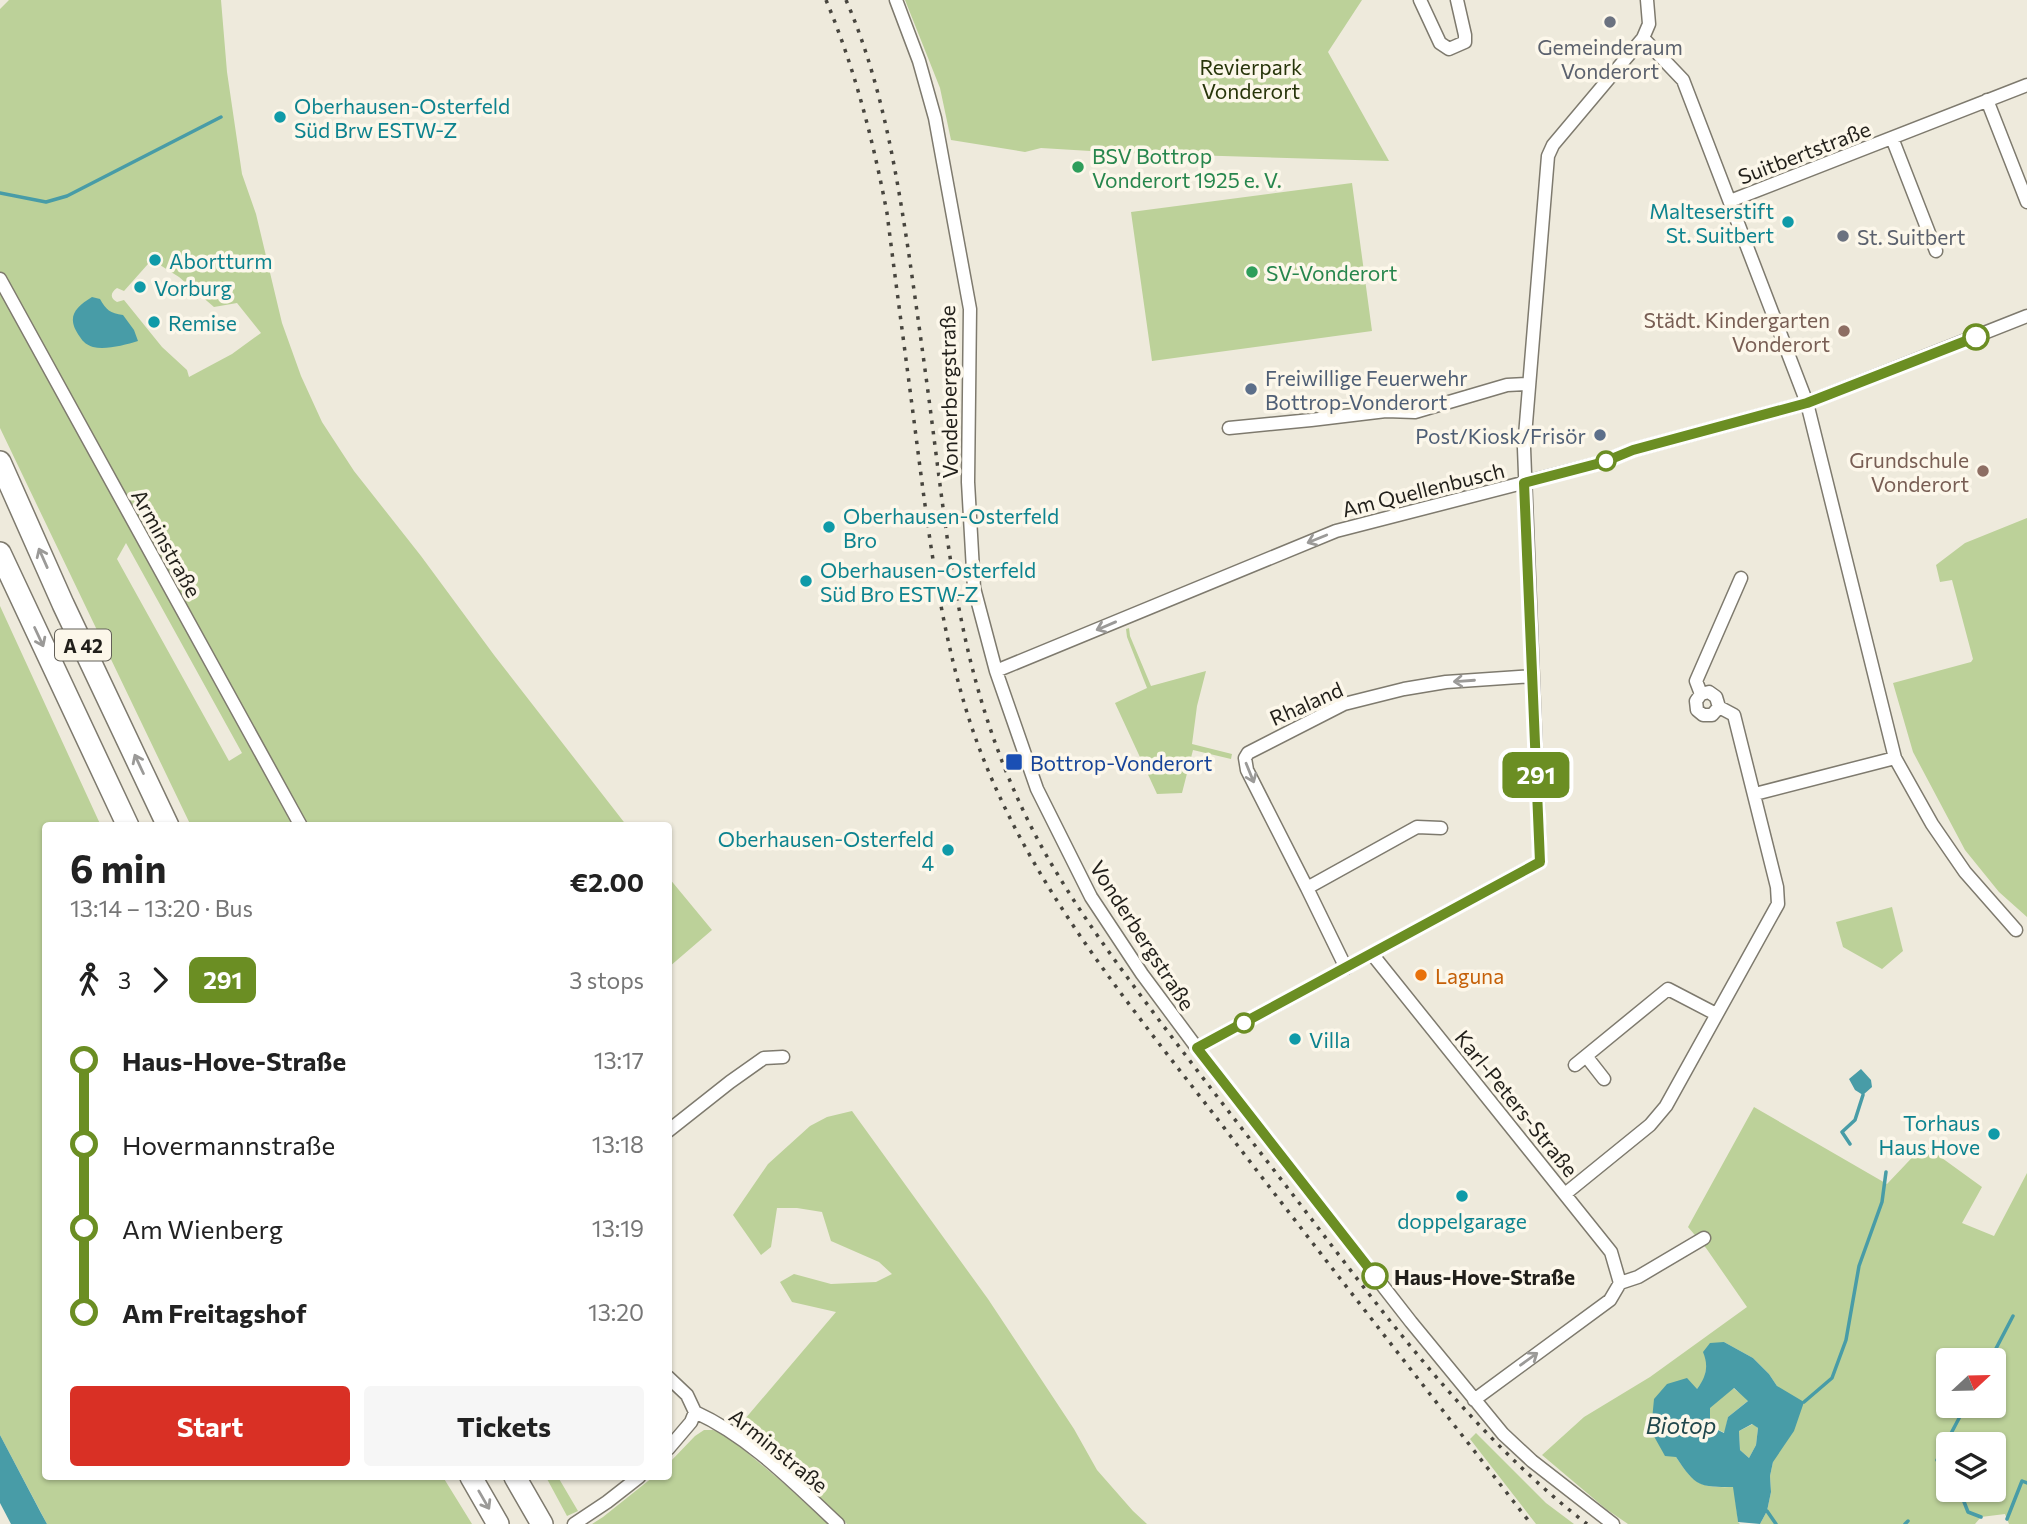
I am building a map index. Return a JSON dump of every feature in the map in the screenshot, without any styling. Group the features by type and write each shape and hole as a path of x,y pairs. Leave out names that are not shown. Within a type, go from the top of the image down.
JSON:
{"highway":[{"name":"A 42","path":"0,462 165,822"},
{"name":"A 42","path":"0,553 126,822"},
{"path":"473,1480 498,1524"},
{"path":"517,1480 542,1524"}],"street":[{"name":"Vonderbergstraße","path":"896,0 919,61 935,118 970,309 968,482 974,588 996,671 1037,789 1091,897 1142,974 1197,1048 1503,1434 1532,1461 1613,1524"},
{"path":"1420,0 1440,43 1448,49 1465,42 1457,0"},
{"path":"1197,1048 1540,862 1524,449 1548,156 1553,145 1643,38 1649,24 1647,0"},
{"path":"1643,38 1683,80 1807,403 1895,758 1932,824 1965,872 2017,929"},
{"name":"Suitbertstraße","path":"1730,201 2027,85"},
{"path":"1987,100 2027,202"},
{"name":"Suitbertstraße","path":"1892,138 1936,251"},
{"name":"Arminstraße","path":"0,279 299,822"},
{"name":"Am Quellenbusch","path":"996,671 1336,531 1604,462 1633,450 1807,403 2027,316"},
{"path":"1229,428 1386,411 1415,412 1507,385 1528,384"},
{"path":"1701,694 1696,681 1741,578"},
{"name":"Rhaland","path":"1346,968 1247,770 1245,758 1248,753 1344,704 1446,682 1532,676"},
{"path":"1709,692 1719,700 1719,707 1708,716 1699,713 1695,705 1701,694 1709,692"},
{"path":"1565,1194 1650,1125 1666,1106 1778,904 1777,887 1734,715 1719,707"},
{"path":"1755,794 1895,758"},
{"path":"1307,888 1417,827 1441,828"},
{"name":"Karl-Peters-Straße","path":"1372,954 1611,1252 1620,1283"},
{"path":"1575,1065 1668,989 1716,1014"},
{"path":"1586,1056 1604,1079"},
{"path":"672,1128 764,1058 783,1058"},
{"path":"1474,1400 1610,1300 1620,1283 1638,1277 1704,1238"},
{"name":"Arminstraße","path":"672,1381 687,1395 695,1412 738,1436 838,1524"},
{"path":"672,1444 691,1422 695,1412"},
{"path":"574,1524 635,1480"}],"green space":[{"path":"9,0 221,0 227,72 242,174 256,214 282,323 301,376 322,422 354,471 624,822 189,822 0,428 0,9","holes":["156,253 160,257 160,265 179,277 214,307 237,303 261,333 232,354 189,377 187,370 162,347 124,300 117,302 112,297 117,288 124,291 148,264 151,254","126,543 242,753 229,761 117,559"]},
{"name":"Revierpark Vonderort","path":"905,0 1362,0 1328,52 1389,161 1041,148 1025,152 951,140 940,88"},
{"name":"SV-Vonderort","path":"1352,183 1372,331 1152,361 1131,212"},
{"path":"2027,518 2027,917 1999,892 1965,850 1913,752 1893,683 1971,662 1973,659 1952,580 1940,582 1936,565 1965,543"},
{"path":"0,606 99,822 42,822 42,1480 445,1480 472,1524 47,1524 0,1435"},
{"path":"1129,628 1151,686 1206,671 1197,706 1192,744 1232,754 1231,759 1193,750 1182,793 1157,794 1115,703 1147,688 1127,637 1126,629"},
{"path":"672,882 712,930 672,964"},
{"path":"1892,907 1903,951 1882,969 1843,947 1836,922"},
{"path":"1754,1107 1887,1184 1924,1145 1982,1187 1962,1223 1994,1236 2027,1173 2027,1524 2009,1524 2005,1514 1981,1517 1975,1524 1760,1524 1767,1511 1771,1492 1777,1386 1753,1358 1724,1342 1707,1361 1705,1378 1697,1389 1676,1457 1688,1474 1699,1483 1713,1487 1734,1487 1740,1524 1628,1524 1542,1455 1584,1417 1650,1377 1747,1307 1688,1227"},
{"path":"852,1111 988,1299 1074,1429 1097,1470 1147,1524 847,1524 739,1426 836,1312 792,1302 780,1282 794,1274 831,1284 876,1282 892,1274 879,1262 831,1241 822,1212 777,1208 771,1247 761,1255 733,1215 768,1164 810,1126 827,1117"},
{"path":"1733,1388 1749,1400 1728,1417 1725,1433 1710,1426 1710,1407"},
{"path":"1753,1424 1758,1428 1756,1445 1749,1458 1740,1450 1739,1431"},
{"path":"704,1430 726,1435 828,1524 592,1524 649,1480 672,1480 672,1460"},
{"path":"1476,1433 1546,1503 1574,1524 1536,1524 1470,1439"},
{"path":"548,1480 560,1480 578,1511 567,1516"}],"water":[{"path":"92,297 100,299 112,312 123,315 138,341 104,348 93,347 84,342 73,324 73,319 77,309"},
{"path":"1861,1069 1871,1080 1872,1087 1863,1095 1855,1090 1849,1079"},
{"name":"Biotop","path":"1724,1342 1753,1358 1777,1386 1804,1402 1794,1431 1773,1462 1771,1492 1767,1511 1760,1524 1738,1522 1733,1487 1713,1487 1694,1480 1676,1457 1665,1456 1651,1431 1654,1399 1667,1384 1687,1378 1697,1389 1706,1371 1703,1352 1710,1343","holes":["1734,1388 1748,1401 1728,1417 1724,1433 1710,1426 1710,1408","1752,1424 1758,1428 1756,1445 1749,1458 1740,1450 1739,1431"]},
{"path":"0,1435 47,1524 11,1524 0,1503"}],"waterway":[{"path":"0,193 46,202 67,196 221,117"},
{"path":"1850,1144 1842,1132 1855,1120 1863,1095"},
{"path":"1804,1402 1832,1378 1846,1340 1859,1266 1882,1202 1886,1172"},
{"path":"1996,1348 2013,1316"},
{"path":"1952,1432 1959,1418"},
{"path":"2007,1519 2022,1481 2027,1483"},
{"path":"1964,1502 1968,1512 1981,1517"},
{"path":"1767,1511 1776,1524"},
{"path":"1905,1524 1908,1521"}],"railway":[{"path":"826,0 854,78 882,186 938,590 961,692 992,781 1018,834 1048,885 1114,984 1531,1524"},
{"path":"846,0 869,62 893,158 926,374 947,537 963,628 987,720 1022,809 1065,886 1119,966 1392,1324 1503,1450 1587,1524"}],"bus line":[{"name":"291","path":"1375,1276 1197,1048 1540,862 1524,483 1604,462 1633,450 1807,403 1976,337"}],"place":[{"name":"Gemeinderaum Vonderort","path":"1610,22"},
{"name":"Oberhausen-Osterfeld Süd Brw ESTW-Z","path":"280,117"},
{"name":"BSV Bottrop Vonderort 1925 e. V.","path":"1078,167"},
{"name":"Malteserstift St. Suitbert","path":"1788,222"},
{"name":"St. Suitbert","path":"1843,236"},
{"name":"Abortturm","path":"155,260"},
{"name":"SV-Vonderort","path":"1252,272"},
{"name":"Vorburg","path":"140,287"},
{"name":"Remise","path":"154,322"},
{"name":"Städt. Kindergarten Vonderort","path":"1844,331"},
{"name":"Freiwillige Feuerwehr Bottrop-Vonderort","path":"1251,389"},
{"name":"Post/Kiosk/Frisör","path":"1600,435"},
{"name":"Grundschule Vonderort","path":"1983,471"},
{"name":"Oberhausen-Osterfeld Bro","path":"829,527"},
{"name":"Oberhausen-Osterfeld Süd Bro ESTW-Z","path":"806,581"},
{"name":"Bottrop-Vonderort","path":"1014,762"},
{"name":"Oberhausen-Osterfeld 4","path":"948,850"},
{"name":"Laguna","path":"1421,975"},
{"name":"Villa","path":"1295,1039"},
{"name":"Torhaus Haus Hove","path":"1994,1134"},
{"name":"doppelgarage","path":"1462,1196"},
{"name":"Haus-Hove-Straße","path":"1375,1276"}]}
